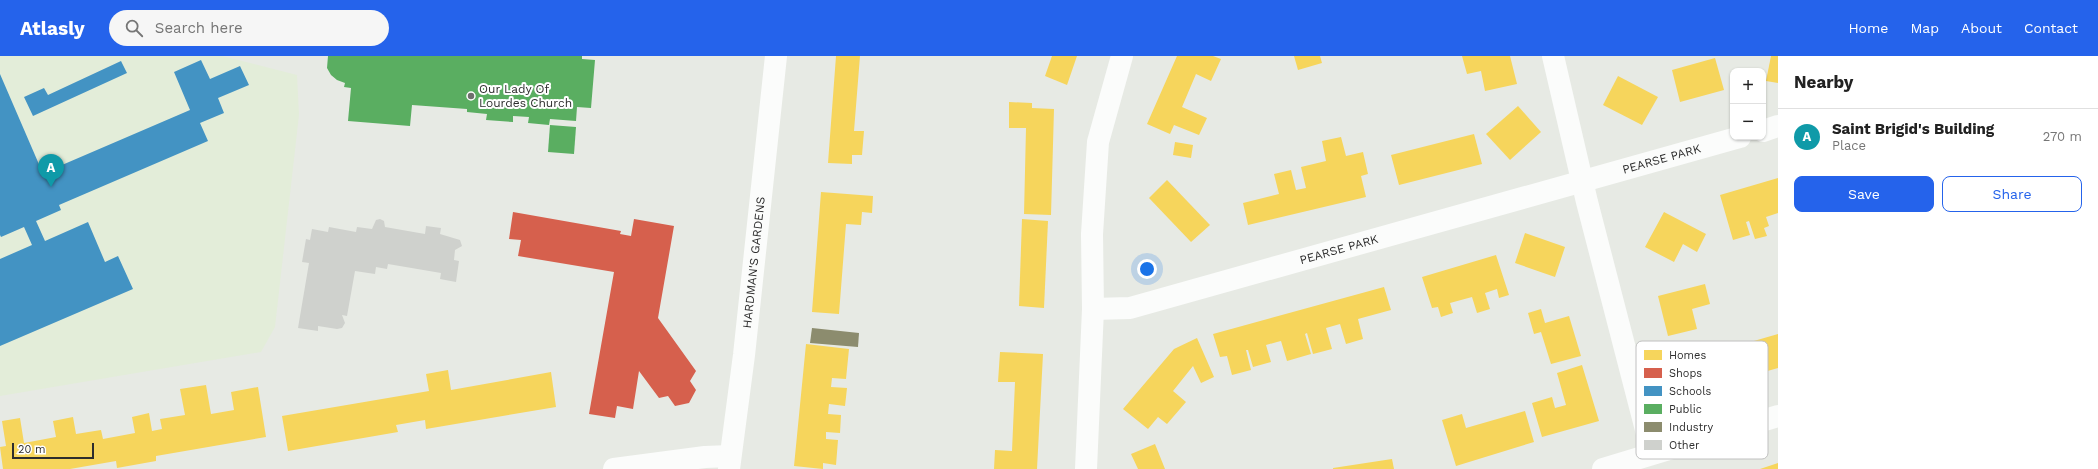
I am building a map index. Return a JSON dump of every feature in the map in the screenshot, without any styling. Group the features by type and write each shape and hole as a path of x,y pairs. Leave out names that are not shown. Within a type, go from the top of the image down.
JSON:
{"street":[{"name":"HARDMAN'S GARDENS","path":"730,463 744,355 776,56"},
{"path":"1086,469 1093,309 1092,234 1098,142 1122,56"},
{"path":"1553,56 1584,180 1587,202 1636,391"},
{"path":"1766,129 1778,126"},
{"name":"PEARSE PARK","path":"1093,309 1130,308 1730,140"},
{"path":"1768,419 1778,416"},
{"path":"614,469 705,457 730,463"},
{"path":"1603,469 1636,458"}],"shaded area":[{"path":"0,56 222,56 297,75 299,115 275,327 261,352 0,396"}],"building: Homes":[{"path":"836,56 860,56 854,131 864,131 862,155 852,155 852,164 828,163"},
{"path":"1052,56 1077,56 1067,85 1045,76"},
{"path":"1177,56 1213,56 1221,59 1211,81 1196,74 1182,107 1207,118 1199,135 1174,125 1170,134 1147,124"},
{"path":"1294,56 1320,56 1322,63 1298,70"},
{"path":"1462,56 1510,56 1517,84 1485,91 1481,71 1467,74"},
{"path":"1771,56 1778,56 1778,83 1766,81"},
{"path":"1715,58 1724,90 1680,102 1672,70"},
{"path":"1618,76 1658,97 1642,125 1603,105"},
{"path":"1009,102 1032,103 1032,108 1054,109 1051,215 1024,214 1026,128 1009,128"},
{"path":"1518,106 1541,132 1510,160 1486,134"},
{"path":"1474,134 1482,164 1399,185 1391,155"},
{"path":"1341,137 1346,156 1363,152 1368,174 1361,176 1366,197 1248,225 1243,203 1279,194 1274,174 1291,170 1296,190 1306,188 1301,167 1326,161 1322,141"},
{"path":"1175,142 1193,145 1191,158 1173,155"},
{"path":"1778,178 1778,213 1766,217 1769,226 1764,228 1767,236 1755,239 1749,221 1746,222 1750,235 1733,240 1720,195"},
{"path":"1167,180 1210,225 1191,242 1149,198"},
{"path":"821,192 873,196 872,213 862,212 861,225 846,224 839,314 812,312"},
{"path":"1664,212 1706,234 1697,252 1683,244 1674,262 1645,247"},
{"path":"1022,219 1048,221 1044,308 1019,306"},
{"path":"1525,233 1565,247 1555,277 1515,263"},
{"path":"1496,255 1509,295 1499,298 1497,289 1485,293 1490,309 1477,313 1472,297 1450,303 1453,313 1441,317 1438,307 1432,308 1422,277"},
{"path":"1705,284 1710,304 1692,309 1697,329 1668,336 1658,296"},
{"path":"1384,287 1391,310 1358,319 1363,339 1346,344 1340,324 1326,328 1332,349 1313,354 1307,333 1305,334 1311,354 1287,361 1281,341 1266,345 1271,362 1253,367 1248,350 1246,350 1251,370 1232,375 1227,356 1220,357 1213,334"},
{"path":"1541,309 1545,323 1569,316 1581,356 1551,364 1541,332 1534,334 1528,313"},
{"path":"1778,334 1778,368 1768,371 1768,341 1754,341"},
{"path":"1197,338 1214,377 1201,383 1193,366 1173,391 1186,402 1167,424 1158,417 1148,429 1123,409 1174,349"},
{"path":"806,344 849,349 846,379 832,378 831,387 847,388 845,406 829,404 828,414 841,415 840,433 826,432 826,439 838,440 836,465 823,463 823,469 794,466"},
{"path":"1000,352 1043,354 1037,469 994,469 995,450 1012,451 1015,382 998,382"},
{"path":"1582,365 1599,421 1542,437 1532,403 1552,397 1555,408 1566,405 1557,373"},
{"path":"448,370 451,390 551,372 556,407 426,429 425,420 396,425 398,432 288,451 282,416 429,391 426,374"},
{"path":"206,385 211,414 234,410 231,392 258,387 266,437 156,456 156,461 117,468 116,461 70,469 3,469 0,447 6,446 2,421 20,418 24,443 56,437 53,421 73,417 76,434 101,430 103,439 135,433 132,417 149,413 152,431 162,429 160,419 185,415 180,389"},
{"path":"1525,411 1534,442 1456,466 1442,420 1462,414 1466,428"},
{"path":"1155,444 1165,469 1138,469 1131,454"},
{"path":"1392,459 1394,469 1333,469 1333,468"},
{"path":"1778,463 1778,469 1760,469"}],"building: Shops":[{"path":"513,212 621,231 620,234 631,236 634,219 674,226 658,318 696,371 690,381 696,390 689,403 675,406 668,396 659,398 639,371 633,409 617,406 615,418 589,414 614,272 518,256 521,240 509,239"}],"building: Schools":[{"path":"201,60 210,79 240,66 249,85 218,98 224,113 200,123 208,141 59,205 61,210 36,221 45,241 88,222 105,262 118,256 133,289 0,346 0,259 32,245 24,227 1,237 0,235 0,74 41,169 53,164 55,168 190,110 174,72"},
{"path":"121,61 127,73 33,116 24,97 44,88 48,95"}],"building: Public":[{"name":"Our Lady Of Lourdes Church","path":"328,56 582,56 582,59 595,60 591,108 577,107 576,121 550,119 549,125 528,123 529,117 513,116 513,122 486,120 487,114 467,112 467,109 412,105 410,126 348,121 351,88 344,87 345,83 337,80 331,75 327,68"},
{"path":"550,125 576,127 574,154 548,152"}],"building: Industry":[{"path":"812,328 859,333 858,347 810,343"}],"building: Other":[{"path":"380,219 384,221 385,227 425,234 426,226 441,228 440,234 460,240 462,246 455,250 454,260 459,261 456,282 440,279 441,273 388,264 387,269 376,267 375,274 355,271 347,316 342,315 345,323 342,328 337,329 318,326 318,331 298,328 309,263 302,262 306,239 310,240 312,229 328,232 329,227 356,232 357,227 372,229 376,220"}],"place":[{"name":"Our Lady Of Lourdes Church","path":"471,96"},
{"name":"Saint Brigid's Building","path":"51,187"}]}
